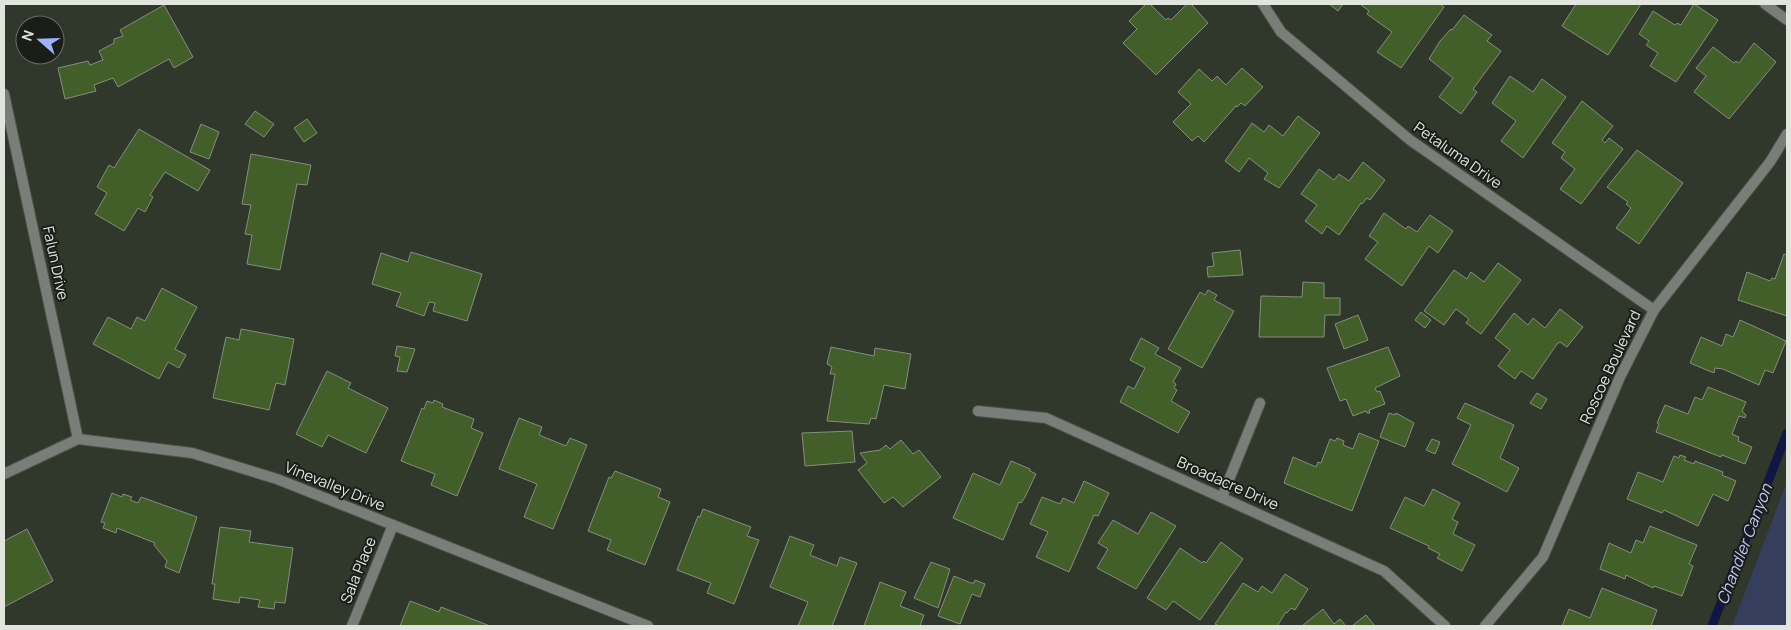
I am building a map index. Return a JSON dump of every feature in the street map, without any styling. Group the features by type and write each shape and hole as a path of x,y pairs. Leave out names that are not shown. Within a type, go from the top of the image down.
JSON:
{"street":[{"name":"Petaluma Drive","path":"1263,4 1281,32 1410,140 1654,310"},
{"path":"1765,4 1787,20"},
{"name":"Falun Drive","path":"4,94 78,439"},
{"name":"Roscoe Boulevard","path":"1484,626 1543,557 1620,377 1654,310 1770,162 1787,134"},
{"path":"1222,497 1260,404"},
{"name":"Broadacre Drive","path":"978,411 1046,418 1384,571 1445,626"},
{"path":"4,474 78,439"},
{"name":"Vinevalley Drive","path":"78,439 192,453 277,479 648,626"},
{"name":"Sala Place","path":"352,626 393,525"}],"shaded area":[{"path":"1787,482 1787,626 1732,626"}],"building":[{"path":"1146,4 1150,4 1166,20 1168,18 1171,20 1187,4 1191,4 1208,23 1156,75 1123,43 1137,29 1129,21"},
{"path":"1329,4 1343,4 1338,11"},
{"path":"1360,4 1440,4 1444,7 1401,68 1377,52 1392,32 1367,14 1369,11"},
{"path":"1576,4 1641,4 1608,55 1562,26"},
{"path":"1694,4 1718,20 1676,82 1650,66 1658,53 1646,45 1649,41 1639,34 1653,11 1675,25 1677,23 1681,25"},
{"path":"164,5 193,57 174,68 169,59 118,87 113,78 94,85 96,91 65,99 58,68 88,61 90,65 103,60 99,51 114,43 114,39 123,36 120,30"},
{"path":"1464,15 1492,35 1487,41 1501,51 1473,89 1477,92 1461,114 1439,97 1453,78 1429,59 1440,41"},
{"path":"1754,43 1776,62 1729,119 1694,92 1706,76 1696,68 1713,47 1734,63 1736,61 1739,63"},
{"path":"1242,68 1263,87 1245,106 1241,103 1236,106 1204,142 1198,136 1192,141 1173,122 1191,104 1178,92 1199,69 1212,81 1217,76 1226,85"},
{"path":"1510,76 1533,92 1542,79 1566,97 1523,158 1501,141 1516,121 1492,103"},
{"path":"1582,101 1613,126 1602,140 1605,143 1609,138 1623,149 1581,204 1560,189 1575,169 1561,158 1565,152 1552,143"},
{"path":"255,111 274,124 264,137 245,124"},
{"path":"1298,116 1320,133 1279,188 1264,179 1268,173 1249,158 1239,172 1225,161 1252,123 1264,132 1269,125 1283,136"},
{"path":"307,119 317,133 304,142 294,128"},
{"path":"201,124 219,132 209,159 190,152"},
{"path":"139,129 210,170 198,191 165,172 150,195 153,197 145,212 138,208 124,231 95,214 107,193 97,187 109,165 114,168"},
{"path":"1637,150 1683,183 1639,244 1616,228 1631,208 1626,204 1628,202 1607,187"},
{"path":"251,154 311,165 307,185 297,184 280,270 247,264 252,235 245,234 251,205 242,204"},
{"path":"1363,162 1385,180 1370,200 1367,198 1361,203 1339,235 1327,226 1322,234 1305,221 1317,205 1301,194 1319,169 1334,180 1339,174 1349,181"},
{"path":"1384,213 1406,229 1408,226 1417,232 1430,215 1453,231 1438,253 1429,246 1402,286 1365,259 1378,242 1369,236"},
{"path":"1240,250 1243,275 1208,277 1207,267 1214,266 1212,253"},
{"path":"411,252 482,274 467,321 433,311 435,303 429,302 424,316 396,306 401,293 372,284 381,253 408,262"},
{"path":"1784,254 1787,255 1787,316 1738,300 1747,272 1770,281 1772,278 1775,279"},
{"path":"1498,263 1521,280 1481,334 1466,323 1469,319 1456,309 1444,325 1424,311 1454,270 1467,279 1471,272 1484,282"},
{"path":"1303,282 1324,283 1324,298 1340,298 1340,315 1325,315 1324,337 1259,337 1261,296 1302,297"},
{"path":"162,288 197,307 175,349 186,355 179,368 168,362 159,379 93,344 108,317 131,329 137,317 145,321"},
{"path":"1208,290 1217,295 1214,300 1234,311 1202,368 1168,349 1200,292 1205,295"},
{"path":"1560,309 1583,327 1567,347 1560,342 1557,344 1533,379 1521,371 1515,379 1498,366 1510,350 1495,338 1514,313 1528,325 1533,318 1545,328"},
{"path":"1421,312 1431,320 1425,328 1415,320"},
{"path":"1358,315 1368,340 1344,349 1335,324"},
{"path":"1740,320 1786,341 1773,373 1765,370 1759,385 1723,369 1715,368 1714,373 1690,363 1701,337 1722,346 1726,334 1733,337"},
{"path":"241,329 294,339 285,385 276,383 269,410 213,398 226,337 239,340"},
{"path":"1141,338 1159,348 1155,354 1181,368 1173,382 1176,384 1174,388 1177,390 1171,401 1190,412 1178,433 1120,402 1128,386 1134,389 1145,368 1130,360"},
{"path":"397,346 415,349 407,372 397,371 400,357 395,356"},
{"path":"831,347 874,356 875,348 911,354 905,389 884,385 876,419 871,418 869,424 827,421 835,374 830,374 832,367 827,364"},
{"path":"1388,347 1400,376 1375,388 1377,392 1380,391 1385,404 1369,410 1370,413 1366,411 1353,416 1346,399 1340,401 1327,368"},
{"path":"327,371 351,383 348,388 388,408 366,453 328,435 322,447 296,434"},
{"path":"1708,387 1746,402 1742,411 1746,415 1745,418 1739,416 1732,434 1739,437 1738,441 1752,447 1745,464 1722,455 1721,457 1656,432 1659,424 1657,423 1665,405 1688,414 1695,397 1702,400"},
{"path":"1537,393 1547,399 1541,409 1530,403"},
{"path":"434,400 443,404 442,407 474,419 471,428 483,433 457,496 431,485 435,474 401,461 422,408 424,409 427,401 433,403"},
{"path":"1465,403 1514,425 1500,458 1519,468 1507,492 1452,464 1471,425 1457,418"},
{"path":"1389,413 1395,415 1396,413 1414,423 1405,447 1380,437"},
{"path":"519,418 542,427 539,435 566,446 570,438 587,445 553,529 524,517 537,484 499,469"},
{"path":"852,431 855,462 805,466 802,433"},
{"path":"1359,433 1379,441 1352,511 1284,483 1293,457 1316,467 1318,462 1321,463 1330,439 1335,441 1337,438 1344,441 1343,445 1353,449"},
{"path":"1432,439 1440,442 1435,454 1426,450"},
{"path":"901,440 913,454 919,450 941,477 903,507 893,497 884,503 858,470 867,463 860,453 880,450 886,445 890,449"},
{"path":"1680,455 1686,457 1684,460 1694,464 1695,461 1723,472 1722,475 1736,481 1728,501 1713,494 1698,526 1664,510 1662,513 1627,499 1638,472 1663,482 1674,456 1679,458"},
{"path":"1011,461 1030,469 1030,471 1036,474 1025,497 1021,503 1019,502 1003,540 953,518 973,473 1000,485"},
{"path":"615,471 661,489 658,497 670,502 645,565 607,550 611,540 588,531 609,477 611,478"},
{"path":"1084,481 1109,493 1098,516 1094,515 1069,572 1036,557 1048,532 1030,524 1042,497 1060,504 1063,498 1074,503"},
{"path":"1433,489 1460,503 1452,519 1458,522 1453,534 1475,545 1462,571 1437,558 1440,554 1428,548 1429,546 1390,528 1405,497 1424,506"},
{"path":"112,493 122,497 123,494 132,497 130,500 138,503 141,497 197,517 179,573 165,567 167,561 154,545 155,543 117,528 116,533 103,528 105,523 101,522"},
{"path":"703,509 751,527 747,536 759,540 734,604 707,593 711,583 677,570 698,516 700,517"},
{"path":"1151,512 1176,526 1136,589 1097,568 1108,549 1098,543 1113,520 1138,534"},
{"path":"1650,526 1697,545 1689,564 1693,566 1682,596 1654,586 1653,588 1626,575 1625,579 1600,569 1609,543 1631,553 1636,540 1643,543"},
{"path":"220,527 251,531 249,542 293,548 285,603 275,602 274,609 258,607 260,600 240,597 239,603 213,599 215,584 212,584"},
{"path":"27,529 53,581 4,607 4,541"},
{"path":"790,536 814,545 810,555 837,566 840,557 857,563 832,626 798,626 808,602 770,587"},
{"path":"1221,542 1243,559 1200,620 1173,601 1166,610 1147,598 1180,548 1202,563 1204,561 1206,563"},
{"path":"931,562 950,569 938,608 914,598"},
{"path":"1285,574 1308,589 1295,610 1291,608 1286,612 1277,626 1219,626 1215,624 1243,583 1258,592 1262,586 1272,593"},
{"path":"954,576 971,583 974,583 975,580 985,584 980,597 972,594 960,624 938,616"},
{"path":"880,582 906,592 900,606 924,615 920,626 864,626"},
{"path":"1602,588 1657,610 1651,626 1562,626 1569,609 1590,618"},
{"path":"410,601 439,612 441,607 490,626 400,626"},
{"path":"1323,609 1334,624 1340,619 1346,626 1302,626"},
{"path":"1366,615 1375,626 1352,626"}],"waterway":[{"name":"Chandler Canyon","path":"1712,626 1787,433"}]}
